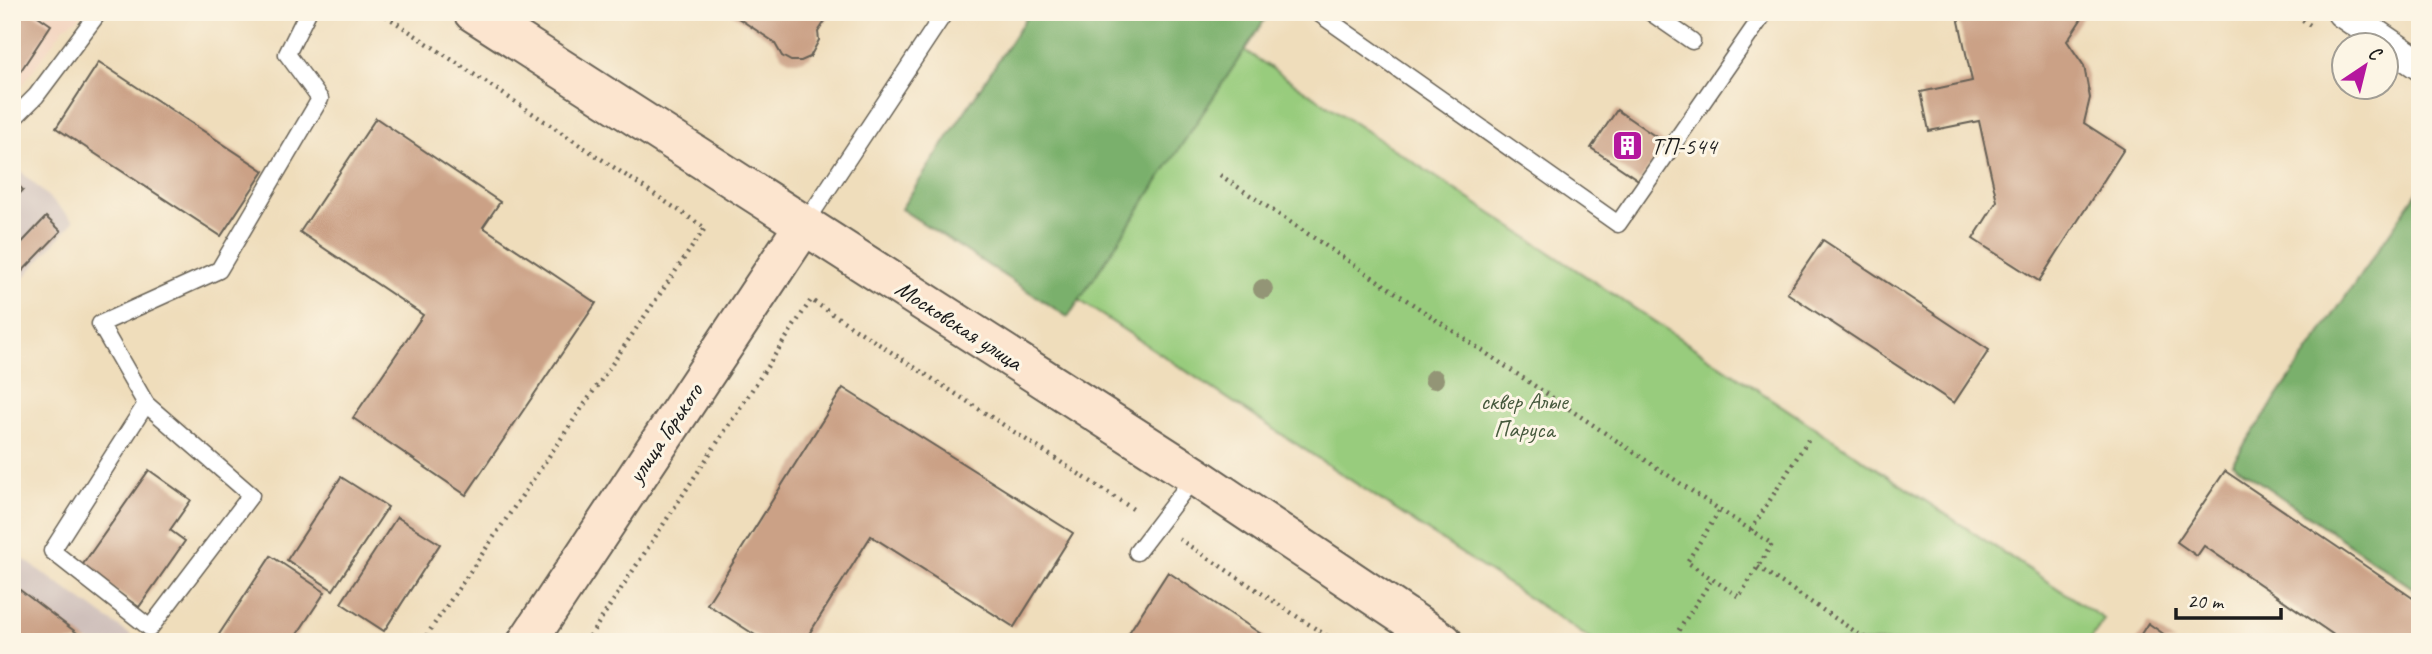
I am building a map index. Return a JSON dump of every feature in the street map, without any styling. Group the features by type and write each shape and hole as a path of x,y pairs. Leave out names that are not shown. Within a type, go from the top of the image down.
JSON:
{"main road":[{"name":"Московская улица","path":"473,12 1195,476 1443,642"},
{"name":"улица Горького","path":"527,642 804,225"}],"street":[{"path":"2342,12 2420,65"}],"lane":[{"path":"12,120 36,96 99,12"},
{"path":"146,404 52,551 150,628 251,495 146,404 100,324 219,270 320,99 287,54 308,12"},
{"path":"804,225 945,12"},
{"path":"1317,12 1618,224 1765,12"},
{"path":"1650,12 1692,41"},
{"path":"1137,552 1195,476"}],"path":[{"path":"380,12 705,228 422,642"},
{"path":"1220,175 1772,544 1739,597 1687,562 1720,510"},
{"path":"586,642 811,300 1336,642"},
{"path":"1751,530 1808,440"},
{"path":"1758,567 1871,642"},
{"path":"1671,642 1712,579"}],"shaded area":[{"path":"12,12 88,12 65,26 21,87 12,95"},
{"path":"12,163 74,221 12,295"},
{"path":"12,551 132,636 127,642 12,642"}],"green space":[{"path":"1030,12 1269,13 1068,317 901,209"},
{"name":"сквер Алые Паруса","path":"1244,50 2104,619 2089,642 1595,642 1079,300"},
{"path":"2420,188 2420,593 2232,463"}],"building":[{"path":"12,12 32,12 51,25 12,84"},
{"path":"729,12 831,12 818,32 819,40 810,57 791,61 782,56 774,42"},
{"path":"1957,12 2086,12 2067,41 2084,66 2090,98 2084,123 2124,149 2039,281 1973,239 1997,201 1979,121 1929,131 1921,92 1972,81"},
{"path":"99,62 264,171 221,236 56,128"},
{"name":"ТП-544","path":"1617,110 1665,143 1640,181 1591,148"},
{"path":"376,118 500,202 483,227 596,303 466,495 353,418 423,315 300,232"},
{"path":"12,179 23,190 12,202"},
{"path":"46,217 61,231 12,282 12,253"},
{"path":"1823,240 1989,350 1954,403 1787,293"},
{"path":"843,388 1073,533 1014,627 871,536 804,642 766,642 707,604"},
{"path":"149,470 191,500 170,530 185,541 139,607 81,567"},
{"path":"2225,471 2420,603 2420,642 2344,642 2204,546 2197,556 2177,542"},
{"path":"341,477 388,507 333,590 287,560"},
{"path":"397,517 440,544 384,631 341,603"},
{"path":"271,556 325,592 292,642 214,642"},
{"path":"1168,572 1273,642 1123,642"},
{"path":"12,584 89,642 12,642"},
{"path":"2148,623 2175,642 2136,642"}],"place":[{"name":"ТП-544","path":"1628,146"}]}
